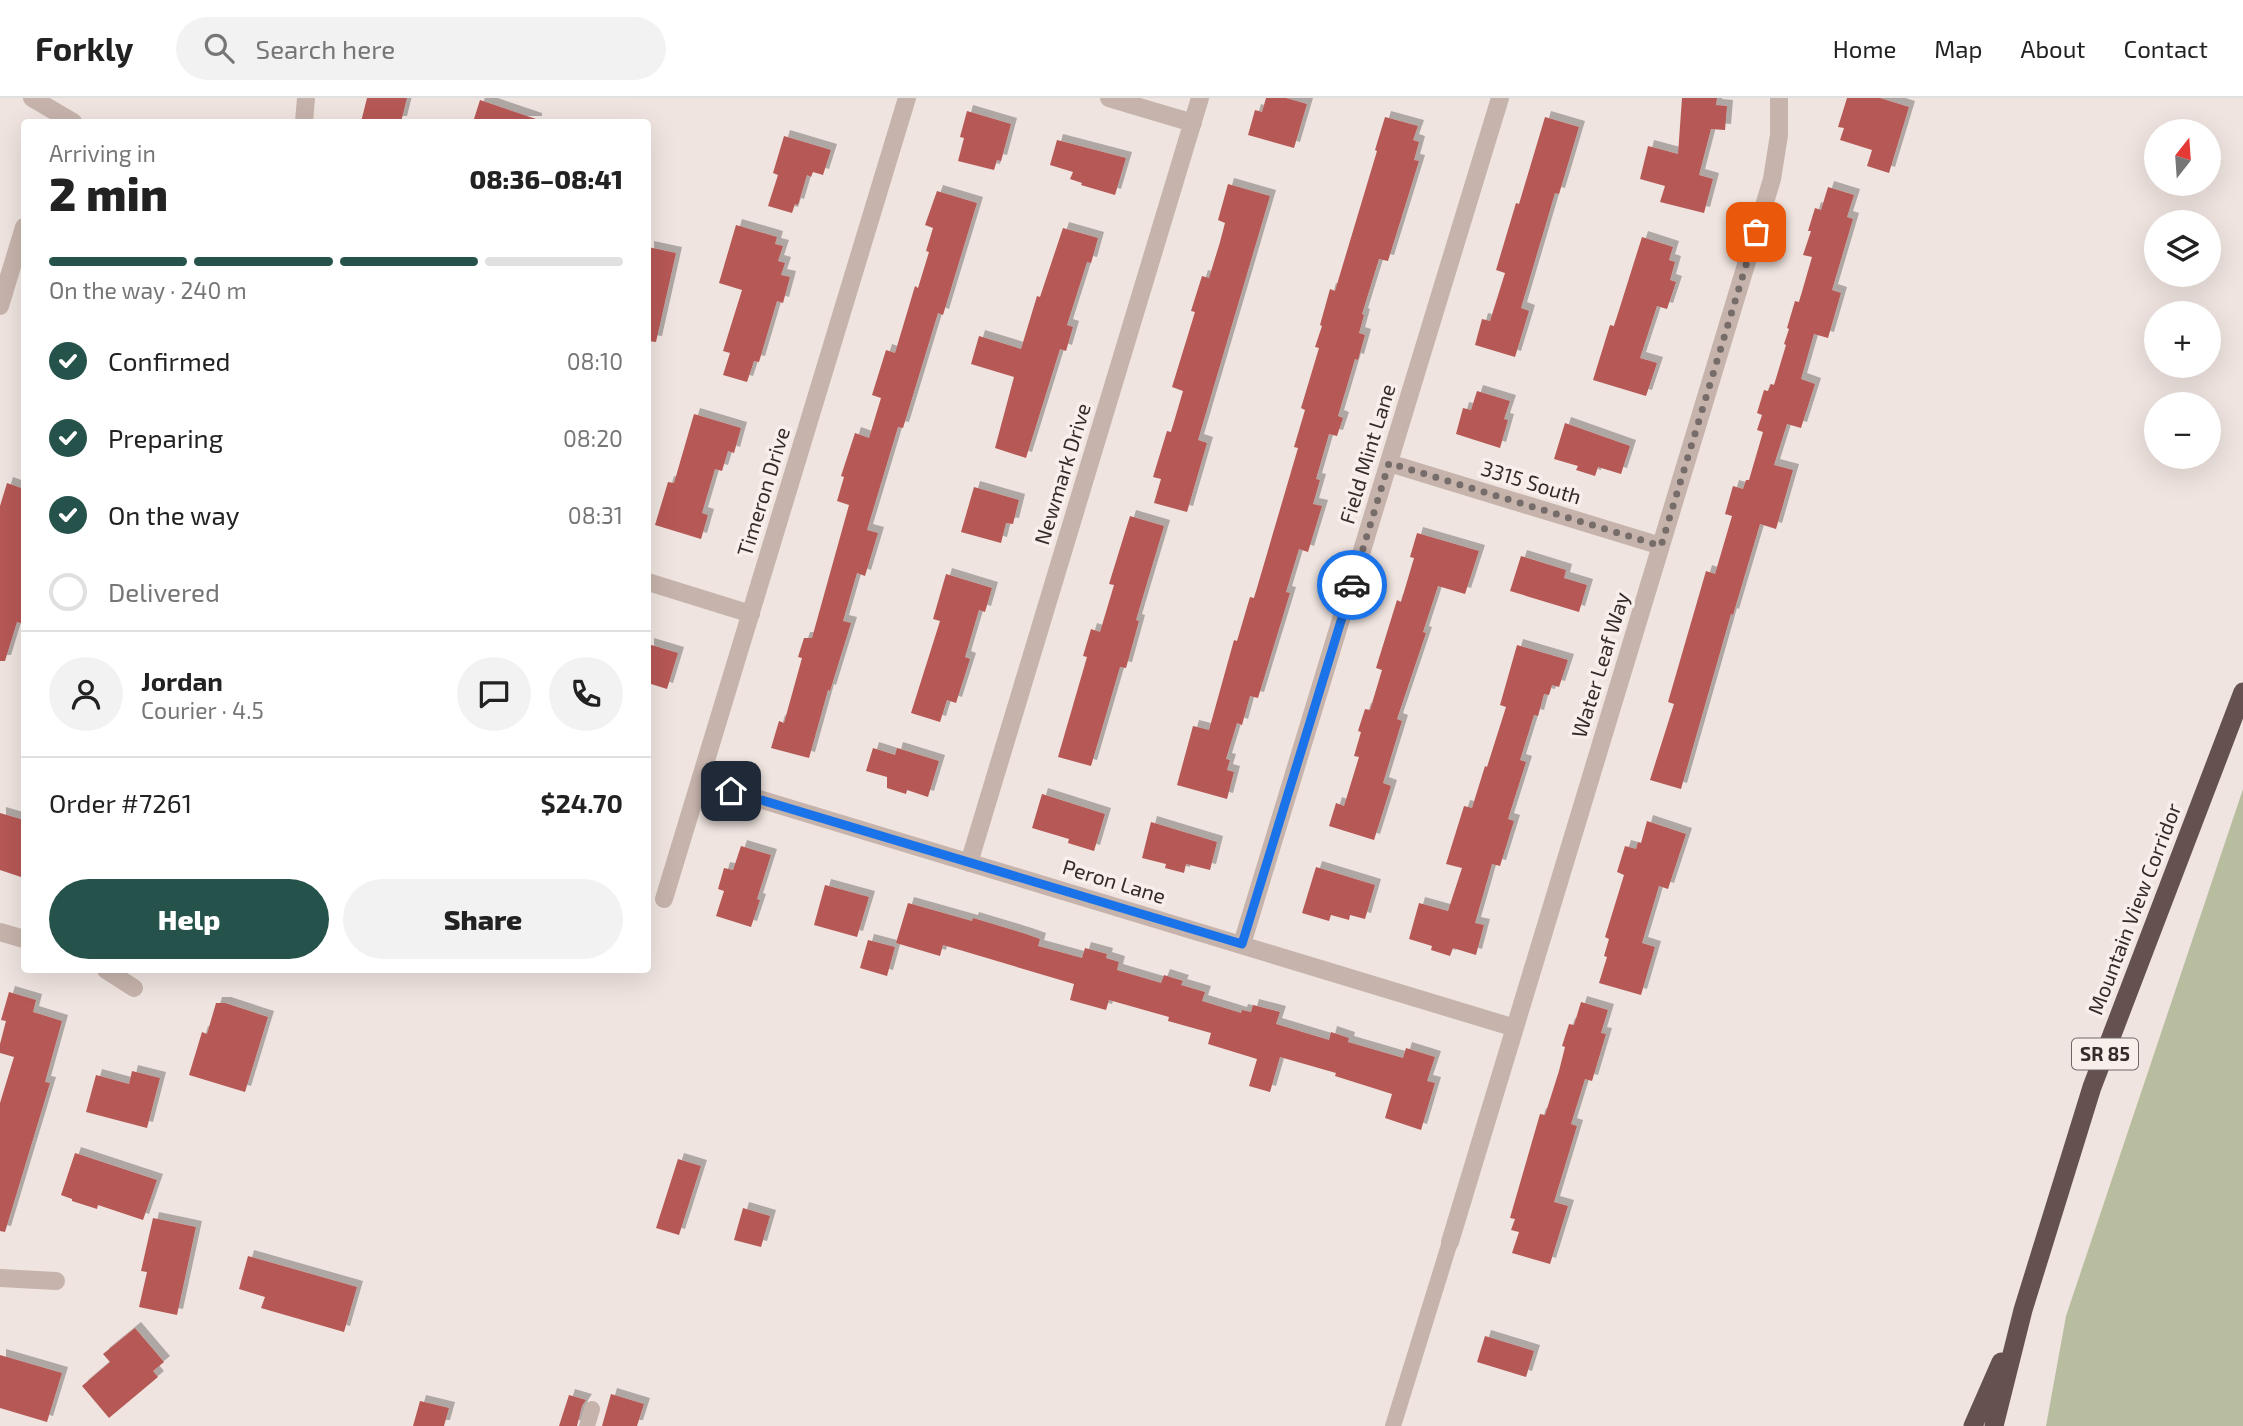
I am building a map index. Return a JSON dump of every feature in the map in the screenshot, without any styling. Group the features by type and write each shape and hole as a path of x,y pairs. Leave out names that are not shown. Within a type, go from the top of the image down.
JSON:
{"highway":[{"name":"Mountain View Corridor","path":"1993,1426 2023,1310 2092,1087 2243,692"},
{"path":"1973,1426 2023,1310"}],"street":[{"path":"32,98 66,119"},
{"path":"304,119 306,98"},
{"name":"Timeron Drive","path":"664,899 907,98"},
{"path":"1109,98 1192,123"},
{"name":"Newmark Drive","path":"969,863 1200,98"},
{"name":"Field Mint Lane","path":"1242,944 1500,98"},
{"name":"Water Leaf Way","path":"1450,1242 1772,179 1779,135 1779,98"},
{"path":"0,306 21,238"},
{"name":"3315 South","path":"1389,463 1661,546"},
{"path":"651,583 751,614"},
{"name":"Peron Lane","path":"700,781 1515,1028"},
{"path":"0,932 21,938"},
{"path":"111,973 134,988"},
{"path":"0,1278 56,1281"}],"lane":[{"path":"1393,1426 1450,1242"},
{"path":"587,1426 592,1409"}],"green space":[{"path":"2243,789 2243,1426 2046,1426 2066,1316"}],"building":[{"path":"367,98 407,98 402,119 362,119"},
{"path":"1266,98 1286,98 1307,104 1294,148 1248,135 1255,110 1262,112"},
{"path":"1682,98 1717,98 1716,105 1727,106 1725,130 1711,129 1699,175 1713,179 1704,213 1660,202 1665,186 1640,179 1648,146 1678,154"},
{"path":"1847,98 1880,98 1909,107 1889,173 1867,166 1872,150 1840,140 1844,128 1838,127"},
{"path":"480,100 536,119 474,119"},
{"path":"967,111 1011,124 1001,161 997,160 994,170 958,161 964,138 960,137"},
{"path":"1385,117 1418,126 1413,140 1419,142 1414,160 1419,161 1388,261 1379,259 1362,314 1364,315 1359,333 1365,335 1338,416 1343,418 1337,436 1329,434 1316,479 1320,480 1313,504 1322,506 1308,552 1299,549 1286,592 1290,593 1258,698 1250,696 1242,725 1237,723 1226,759 1230,760 1227,770 1234,772 1227,799 1177,785 1193,726 1209,730 1234,640 1237,641 1250,597 1254,598 1298,448 1294,447 1305,410 1301,408 1319,348 1315,347 1322,326 1320,325 1330,289 1335,291"},
{"path":"1545,117 1579,127 1559,194 1555,193 1521,308 1529,311 1515,357 1475,345 1482,319 1490,321 1505,273 1496,270"},
{"path":"784,136 831,150 823,175 813,172 811,177 807,175 798,205 795,204 792,213 768,206 778,175 773,173"},
{"path":"1057,140 1126,158 1115,195 1081,185 1082,183 1070,179 1073,172 1050,165"},
{"path":"1228,184 1270,196 1198,440 1207,443 1187,512 1154,503 1161,479 1153,477 1167,431 1171,432 1183,391 1172,387 1195,312 1191,311 1202,276 1209,278 1220,242 1225,223 1218,220"},
{"path":"1828,187 1854,195 1847,217 1853,219 1832,290 1841,293 1828,338 1814,334 1801,379 1815,384 1801,428 1787,424 1774,465 1793,470 1776,529 1760,524 1681,789 1650,780 1674,704 1668,702 1706,571 1715,574 1732,516 1725,514 1733,486 1743,489 1746,480 1749,480 1763,432 1757,430 1762,415 1757,413 1764,390 1768,391 1771,384 1774,385 1795,301 1799,302 1812,257 1803,255 1811,231 1808,231 1815,208 1821,210"},
{"path":"937,191 977,203 943,315 938,313 903,428 898,427 867,530 878,533 865,576 857,573 843,621 851,623 809,758 771,748 779,721 784,723 802,658 798,657 804,638 812,638 849,505 837,501 844,477 841,476 855,433 869,438 881,398 872,395 886,350 895,353 915,286 918,288 933,228 925,225"},
{"path":"736,225 777,237 775,244 783,246 778,261 785,263 781,275 790,277 783,303 777,301 759,362 754,361 747,382 723,375 730,353 723,351 742,290 719,283"},
{"path":"1063,228 1098,238 1091,263 1087,262 1067,325 1073,327 1066,351 1060,349 1026,458 995,448 1014,377 971,364 979,336 1021,349 1037,296 1040,297"},
{"path":"1642,237 1673,247 1669,260 1675,262 1670,280 1676,282 1667,309 1657,306 1640,358 1657,363 1646,396 1593,380 1610,325 1614,326"},
{"path":"651,248 676,253 656,342 651,341"},
{"path":"1477,391 1510,401 1504,419 1508,420 1500,448 1456,434 1463,408 1471,410"},
{"path":"694,414 741,428 734,453 728,451 722,471 715,469 702,513 708,515 701,539 655,525 668,482 674,483"},
{"path":"1565,423 1630,446 1621,474 1598,467 1595,476 1576,470 1578,466 1554,459"},
{"path":"7,483 21,488 21,623 17,622 5,661 0,661 0,506"},
{"path":"974,487 1019,500 1013,524 1006,523 1001,543 961,532"},
{"path":"1130,516 1164,526 1136,620 1139,621 1126,668 1120,667 1091,766 1058,757 1087,657 1083,656 1091,629 1100,632 1114,585 1109,584"},
{"path":"1417,533 1479,551 1465,594 1438,586 1423,632 1426,633 1397,719 1402,721 1383,783 1391,786 1374,840 1329,826 1336,803 1344,806 1359,757 1354,756 1361,732 1358,731 1365,709 1370,710 1382,670 1376,668 1397,600 1401,602 1414,558 1410,557"},
{"path":"1521,556 1566,570 1564,578 1587,585 1579,612 1510,591"},
{"path":"946,574 992,588 985,612 979,610 965,657 970,659 956,703 947,700 940,722 911,713 940,621 933,619"},
{"path":"651,645 678,653 667,689 651,684"},
{"path":"1517,645 1568,660 1559,687 1552,685 1549,695 1544,694 1538,716 1534,715 1520,760 1526,762 1508,819 1514,821 1500,866 1492,864 1475,923 1484,925 1476,955 1453,948 1450,956 1431,950 1432,946 1409,939 1419,903 1448,911 1462,868 1446,864 1464,806 1472,808 1485,766 1487,767 1506,707 1500,705"},
{"path":"873,748 895,755 897,748 939,761 928,797 907,790 906,794 887,788 887,777 866,771"},
{"path":"1042,794 1105,814 1094,851 1068,843 1069,839 1032,828"},
{"path":"0,813 21,819 21,877 0,870"},
{"path":"1647,821 1686,834 1668,889 1659,886 1642,943 1655,947 1641,995 1599,983 1607,957 1604,956 1609,939 1605,937 1624,875 1617,872 1625,846 1636,849 1638,842 1641,843"},
{"path":"1151,822 1217,842 1210,870 1186,864 1184,873 1165,868 1166,864 1142,858"},
{"path":"741,846 771,855 751,927 716,916 724,891 718,889 724,868 733,870"},
{"path":"1316,867 1375,885 1365,919 1350,915 1349,920 1331,915 1329,921 1302,913"},
{"path":"825,885 869,897 857,937 814,925"},
{"path":"908,903 1026,934 1040,939 1038,946 1082,958 1085,948 1107,954 1106,958 1119,962 1117,970 1161,983 1164,975 1183,981 1181,985 1205,992 1202,1001 1241,1013 1242,1010 1251,1012 1253,1005 1280,1012 1276,1024 1329,1040 1331,1032 1349,1038 1348,1042 1403,1058 1406,1048 1435,1057 1427,1081 1435,1083 1421,1130 1385,1118 1392,1094 1335,1076 1336,1073 1280,1057 1270,1092 1249,1086 1257,1059 1208,1044 1211,1033 1168,1021 1169,1017 1109,1000 1106,1010 1070,1000 1074,984 943,945 940,956 896,943"},
{"path":"868,940 895,947 887,976 860,968"},
{"path":"9,992 36,1000 33,1012 62,1021 45,1082 50,1083 5,1232 0,1231 0,1103 14,1057 0,1053 0,1044 6,1021 1,1020"},
{"path":"1581,1002 1608,1010 1601,1033 1606,1034 1592,1081 1585,1079 1571,1124 1577,1126 1554,1202 1568,1206 1550,1264 1512,1253 1519,1232 1511,1230 1515,1219 1510,1218 1540,1114 1545,1115 1559,1071 1565,1047 1562,1046 1569,1024 1574,1025"},
{"path":"216,1003 225,1003 268,1017 245,1092 189,1075 202,1032 207,1034"},
{"path":"132,1071 160,1078 147,1128 86,1112 96,1075 129,1084"},
{"path":"75,1153 157,1180 143,1220 98,1205 97,1209 61,1195"},
{"path":"678,1159 701,1166 679,1235 656,1228"},
{"path":"743,1208 770,1216 761,1247 734,1240"},
{"path":"153,1218 196,1227 177,1315 139,1307 147,1272 141,1271"},
{"path":"248,1256 357,1287 344,1332 261,1308 265,1297 239,1289"},
{"path":"135,1328 164,1362 153,1371 158,1377 109,1418 82,1386 110,1362 103,1354"},
{"path":"1485,1336 1534,1351 1526,1377 1477,1362"},
{"path":"0,1355 62,1373 47,1422 0,1408"},
{"path":"611,1394 644,1404 637,1426 602,1426"},
{"path":"569,1395 586,1400 577,1426 559,1426"},
{"path":"420,1401 449,1408 444,1426 413,1426"}],"way so far":[{"path":"1352,585 1389,463 1661,546 1756,232"}],"route":[{"path":"731,791 1242,944 1352,585"}]}
